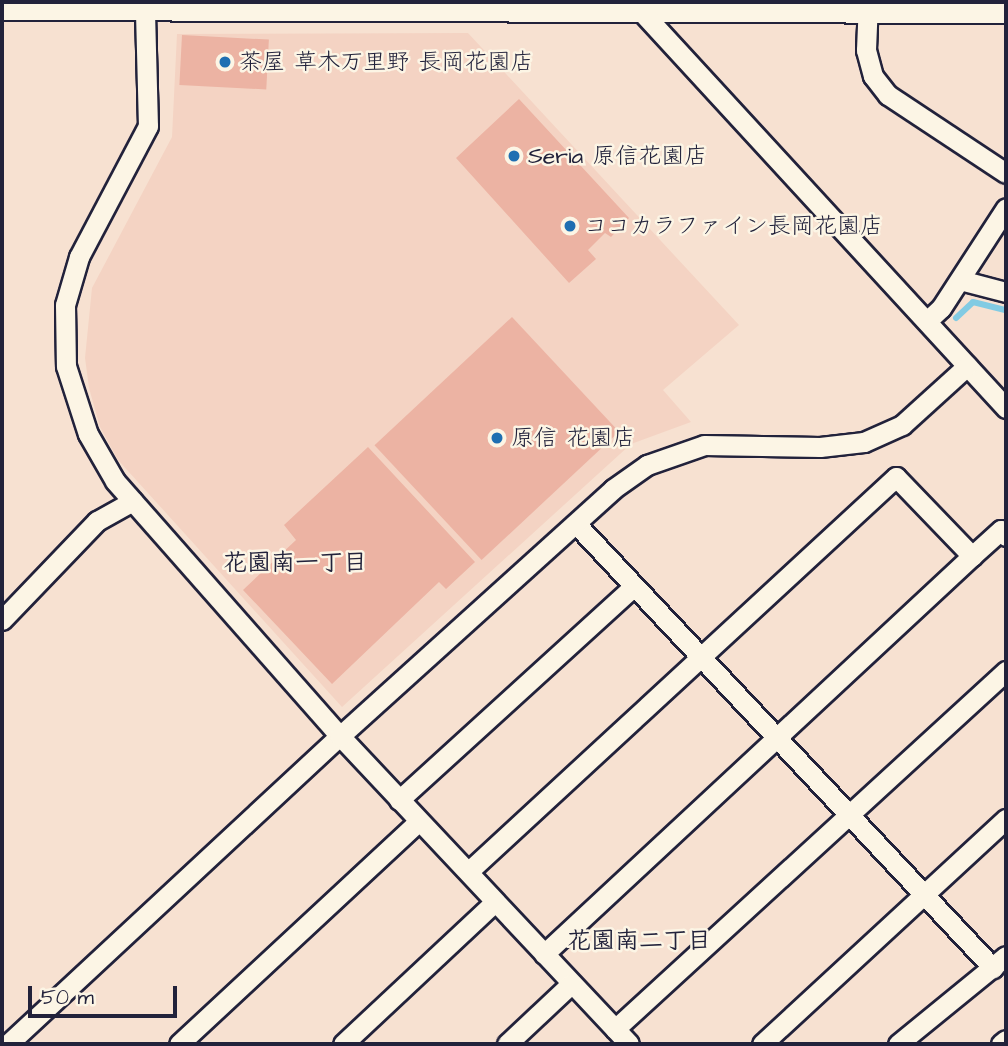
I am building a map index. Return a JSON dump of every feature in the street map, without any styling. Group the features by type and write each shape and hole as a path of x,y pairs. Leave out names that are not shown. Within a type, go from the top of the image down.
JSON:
{"street":[{"path":"868,7 866,50 873,76 888,95 1006,173"},
{"path":"2,10 145,12 868,7 1006,13"},
{"path":"638,8 1006,408"},
{"path":"145,12 148,126 79,257 62,328 66,366 88,434 115,481 340,736 418,822 470,871 495,902 629,1044"},
{"path":"927,321 961,280 1006,208"},
{"path":"961,280 1006,292"},
{"path":"8,1044 340,736 577,525 613,489 647,465 673,453 704,445 736,443 848,446 883,436 920,411 967,366"},
{"path":"470,871 896,477 972,556"},
{"path":"2,620 97,521 133,501"},
{"path":"577,525 700,660 923,896 1000,962 898,1044"},
{"path":"544,954 972,556 1001,530 1006,536"},
{"path":"399,800 633,587"},
{"path":"615,1029 850,818 1006,671"},
{"path":"762,1044 1006,818"},
{"path":"179,1044 418,822"},
{"path":"343,1044 495,902"},
{"path":"507,1044 571,984"},
{"path":"1001,1044 1006,1040"}],"shaded area":[{"path":"468,33 739,325 663,390 691,422 631,444 342,707 118,460 100,427 89,388 85,358 92,288 172,137 177,34"}],"building":[{"name":"茶屋 草木万里野 長岡花園店","path":"182,35 269,40 266,89 179,85"},
{"path":"519,99 629,218 611,237 605,233 588,250 596,259 569,283 456,158"},
{"name":"原信 花園店","path":"512,317 619,432 482,560 375,445"},
{"path":"368,447 475,562 446,589 439,582 332,684 243,590 296,540 284,525"}],"waterway":[{"path":"956,318 973,302 1006,310"}],"place":[{"name":"茶屋 草木万里野 長岡花園店","path":"225,62"},
{"name":"Seria 原信花園店","path":"514,156"},
{"name":"ココカラファイン長岡花園店","path":"570,226"},
{"name":"原信 花園店","path":"497,438"}],"district":[{"name":"花園南一丁目","path":"295,564"},
{"name":"花園南二丁目","path":"639,942"}]}
